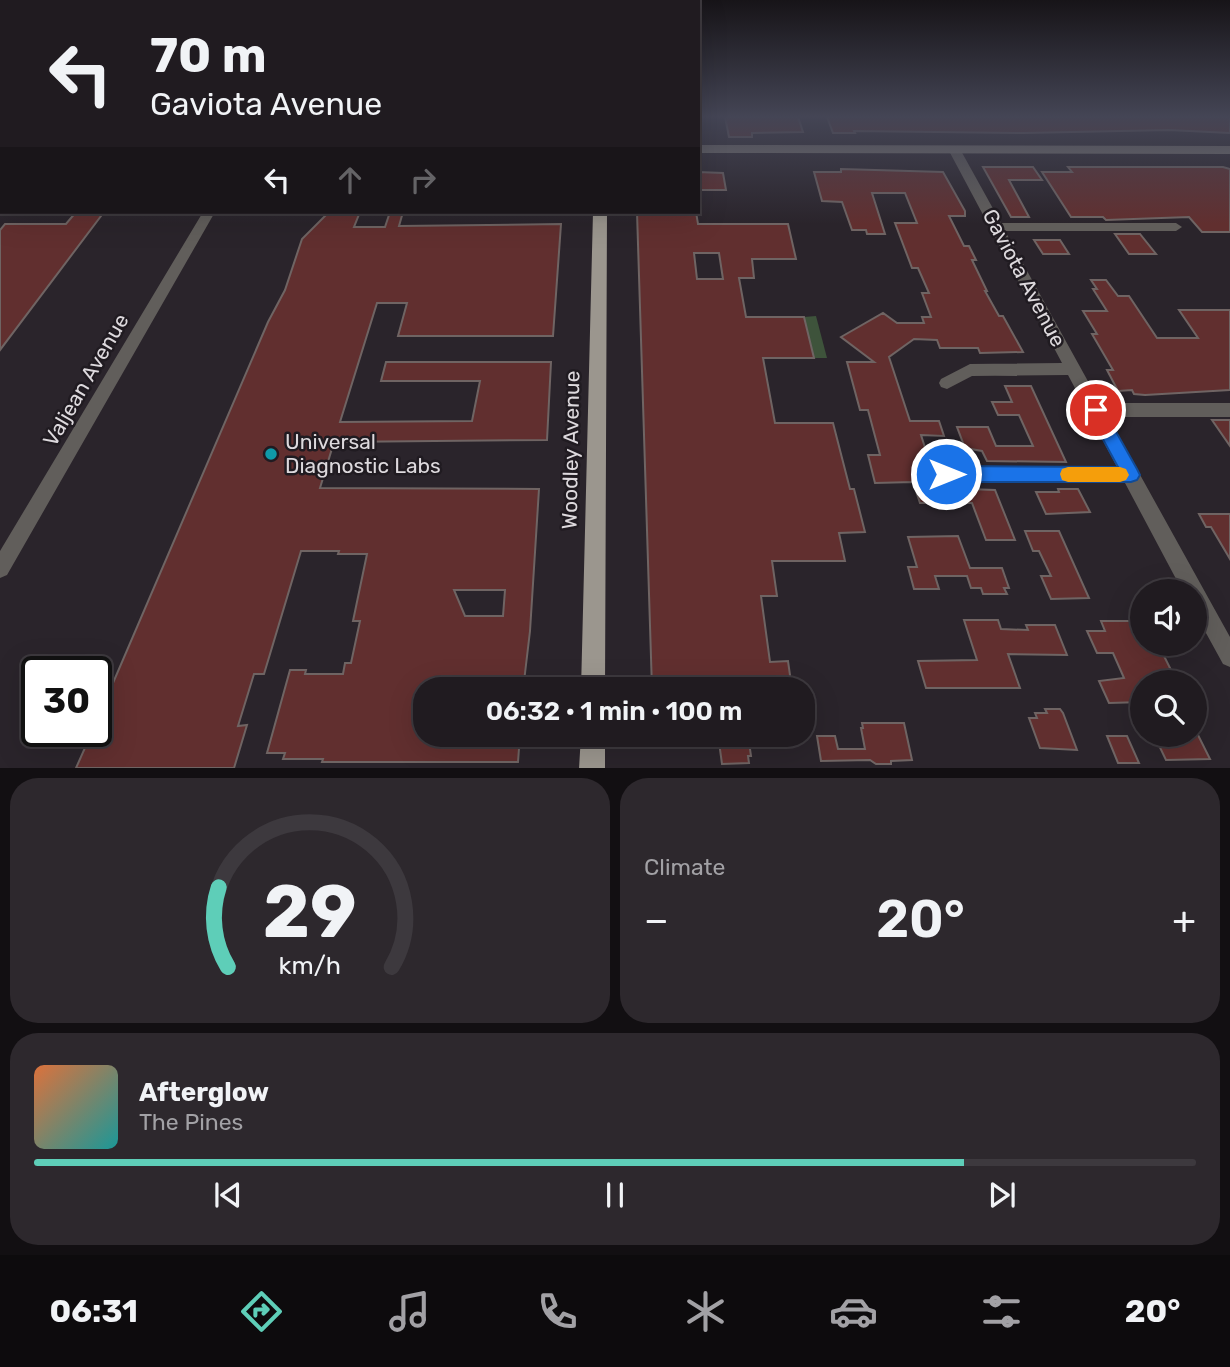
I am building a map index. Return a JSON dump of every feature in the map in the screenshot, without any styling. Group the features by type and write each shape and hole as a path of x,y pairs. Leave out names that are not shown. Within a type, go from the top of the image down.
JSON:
{"main road":[{"name":"Woodley Avenue","path":"593,677 600,214"},
{"path":"592,768 593,747"}],"street":[{"name":"Gaviota Avenue","path":"956,153 1188,579"},
{"name":"Valjean Avenue","path":"0,569 208,214"},
{"path":"996,227 1176,227"},
{"path":"947,383 970,370 1073,369"},
{"path":"1096,410 1230,410"},
{"path":"946,474 1131,475"},
{"name":"Gaviota Avenue","path":"1207,614 1230,657"}],"green space":[{"path":"816,316 827,358 814,358 804,317"}],"building":[{"path":"983,167 1033,167 1042,180 1009,180 1029,217 1011,217"},
{"path":"1068,167 1230,169 1230,232 1202,232 1189,217 1106,220 1103,217 1071,217 1042,172 1072,172"},
{"path":"841,169 943,172 965,211 965,216 949,216 964,246 969,246 976,260 972,260 985,291 1023,352 980,353 978,348 940,348 937,340 914,339 889,357 910,421 939,421 944,436 921,435 938,488 995,490 1015,540 986,540 972,503 920,503 913,482 875,483 868,455 880,455 868,410 860,410 847,362 874,362 841,337 883,313 897,323 924,323 922,317 931,317 922,293 929,293 918,268 912,268 895,223 917,223 905,193 872,193 885,234 867,234 866,230 852,230 842,202 822,201 814,172 841,172"},
{"path":"700,172 723,173 726,190 700,190"},
{"path":"74,214 102,214 0,350 0,230 5,224 66,224"},
{"path":"327,214 359,214 354,227 385,227 389,214 402,214 399,226 561,224 553,336 398,336 407,303 377,303 340,422 472,421 480,381 381,381 386,362 551,362 547,440 334,442 320,488 539,489 525,677 413,677 413,747 519,747 518,762 322,762 323,759 283,759 285,753 267,753 290,670 306,670 305,674 343,674 345,663 351,663 360,621 353,621 367,554 301,551 264,674 254,674 238,726 247,725 234,768 76,768 85,747 112,747 112,685 268,322 285,290 302,239","holes":["454,590 505,590 503,616 465,616"]},
{"path":"637,214 696,214 698,224 788,224 796,259 752,259 754,278 739,278 746,317 804,317 814,358 763,358 775,423 833,423 850,489 854,489 865,532 839,533 845,561 772,561 777,596 761,596 770,662 788,661 790,677 652,677","holes":["694,253 719,253 723,279 697,279"]},
{"path":"1115,234 1140,234 1156,254 1129,254"},
{"path":"1034,240 1060,240 1069,254 1043,254"},
{"path":"1091,280 1106,280 1118,296 1129,296 1157,338 1198,338 1179,310 1230,310 1230,390 1145,395 1134,394 1132,390 1118,391 1107,370 1113,370 1092,334 1097,334 1083,311 1107,311 1093,289 1097,289"},
{"path":"1005,386 1031,386 1066,462 987,461 982,451 965,448 957,427 988,427 996,446 1033,446 1019,415 998,415 992,402 1012,402"},
{"path":"1212,420 1230,420 1230,446"},
{"path":"1058,489 1078,489 1090,512 1046,514 1036,492 1059,492"},
{"path":"1199,514 1230,514 1230,559 1211,527 1206,527"},
{"path":"1025,531 1059,531 1089,598 1051,599 1041,576 1051,576 1039,551 1033,551"},
{"path":"958,536 970,568 1002,568 1009,588 1004,588 1007,594 983,594 981,588 971,588 967,576 935,576 939,589 914,589 908,567 917,567 908,537"},
{"path":"964,620 998,620 1001,629 1028,630 1026,625 1055,625 1067,655 1008,654 1020,688 926,688 918,661 977,660"},
{"path":"1101,621 1130,621 1130,656 1164,656 1171,670 1130,670 1130,702 1109,703 1099,681 1124,678 1113,653 1097,653 1087,631 1105,631"},
{"path":"1045,709 1060,709 1077,750 1040,748 1029,718 1037,718 1035,713 1047,713"},
{"path":"862,723 904,723 912,760 891,761 891,764 876,764 870,760 821,761 817,736 835,736 838,749 865,749"},
{"path":"1107,736 1127,736 1139,763 1118,763"},
{"path":"720,747 750,747 749,763 722,764"},
{"path":"1160,747 1204,747 1210,759 1166,760"}],"slow traffic":[{"path":"1068,474 1120,475"}],"place":[{"name":"Universal Diagnostic Labs","path":"271,454"}],"route":[{"path":"946,474 1131,475 1096,410"}]}
